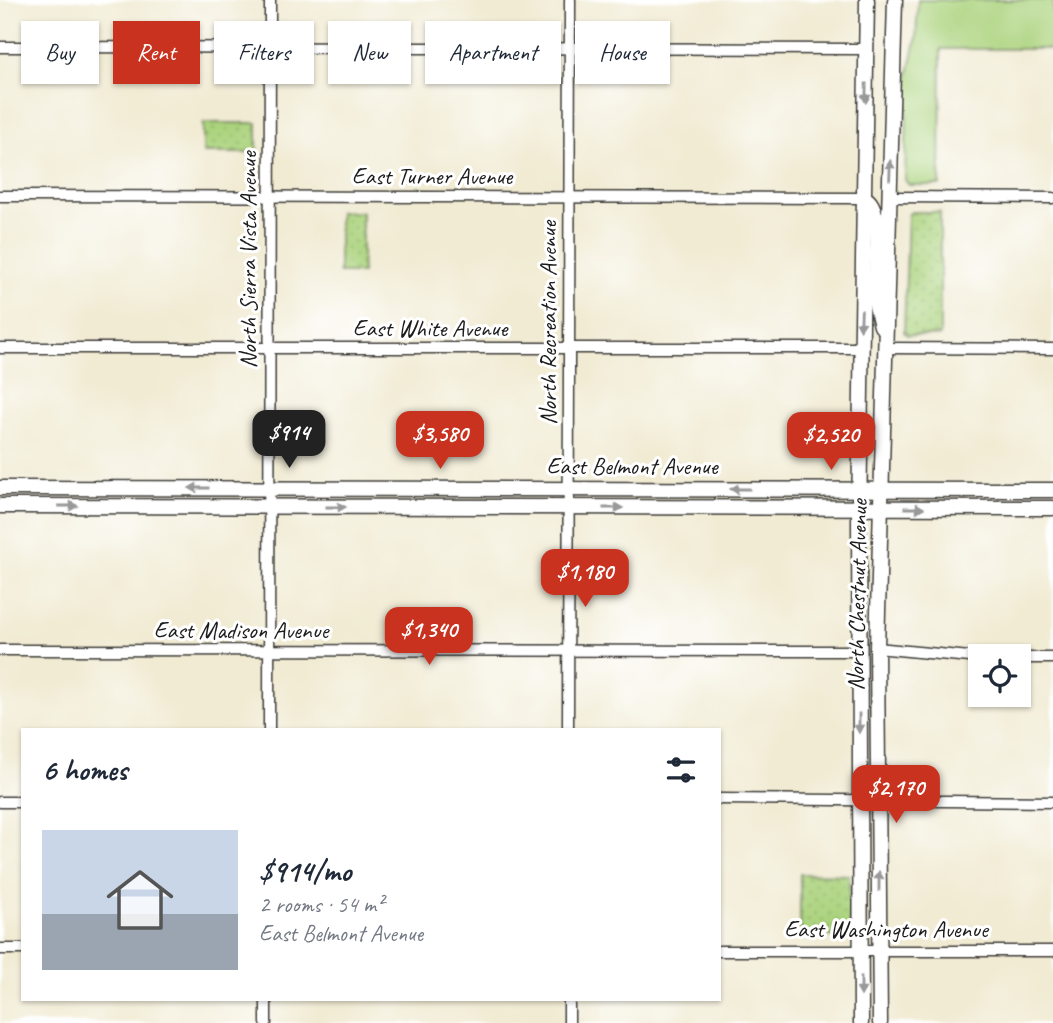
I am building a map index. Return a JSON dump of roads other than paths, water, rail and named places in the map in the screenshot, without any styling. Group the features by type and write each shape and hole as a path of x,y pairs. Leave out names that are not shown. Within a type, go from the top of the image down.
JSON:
{"main road":[{"name":"North Chestnut Avenue","path":"862,1023 859,508 867,0"},
{"name":"North Chestnut Avenue","path":"880,1023 877,648 895,0"},
{"path":"864,198 873,204 877,217 875,300 886,348"},
{"name":"East Belmont Avenue","path":"0,488 1053,490"},
{"name":"East Belmont Avenue","path":"0,506 1053,508"}],"street":[{"name":"North Sierra Vista Avenue","path":"270,0 270,21"},
{"name":"North Recreation Avenue","path":"568,728 570,0"},
{"path":"0,47 214,48"},
{"path":"314,48 866,49"},
{"name":"North Sierra Vista Avenue","path":"269,84 269,728"},
{"name":"East Turner Avenue","path":"0,196 864,198"},
{"path":"890,197 1053,198"},
{"name":"East White Avenue","path":"0,348 860,348"},
{"path":"886,348 1053,349"},
{"path":"877,648 968,657"},
{"name":"East Madison Avenue","path":"0,650 859,651"},
{"path":"1031,658 1053,658"},
{"path":"721,799 1053,802"},
{"path":"0,802 21,802"},
{"path":"0,950 21,949"},
{"name":"East Washington Avenue","path":"721,951 1053,951"},
{"path":"266,1001 266,1023"},
{"path":"569,1001 569,1023"}]}
